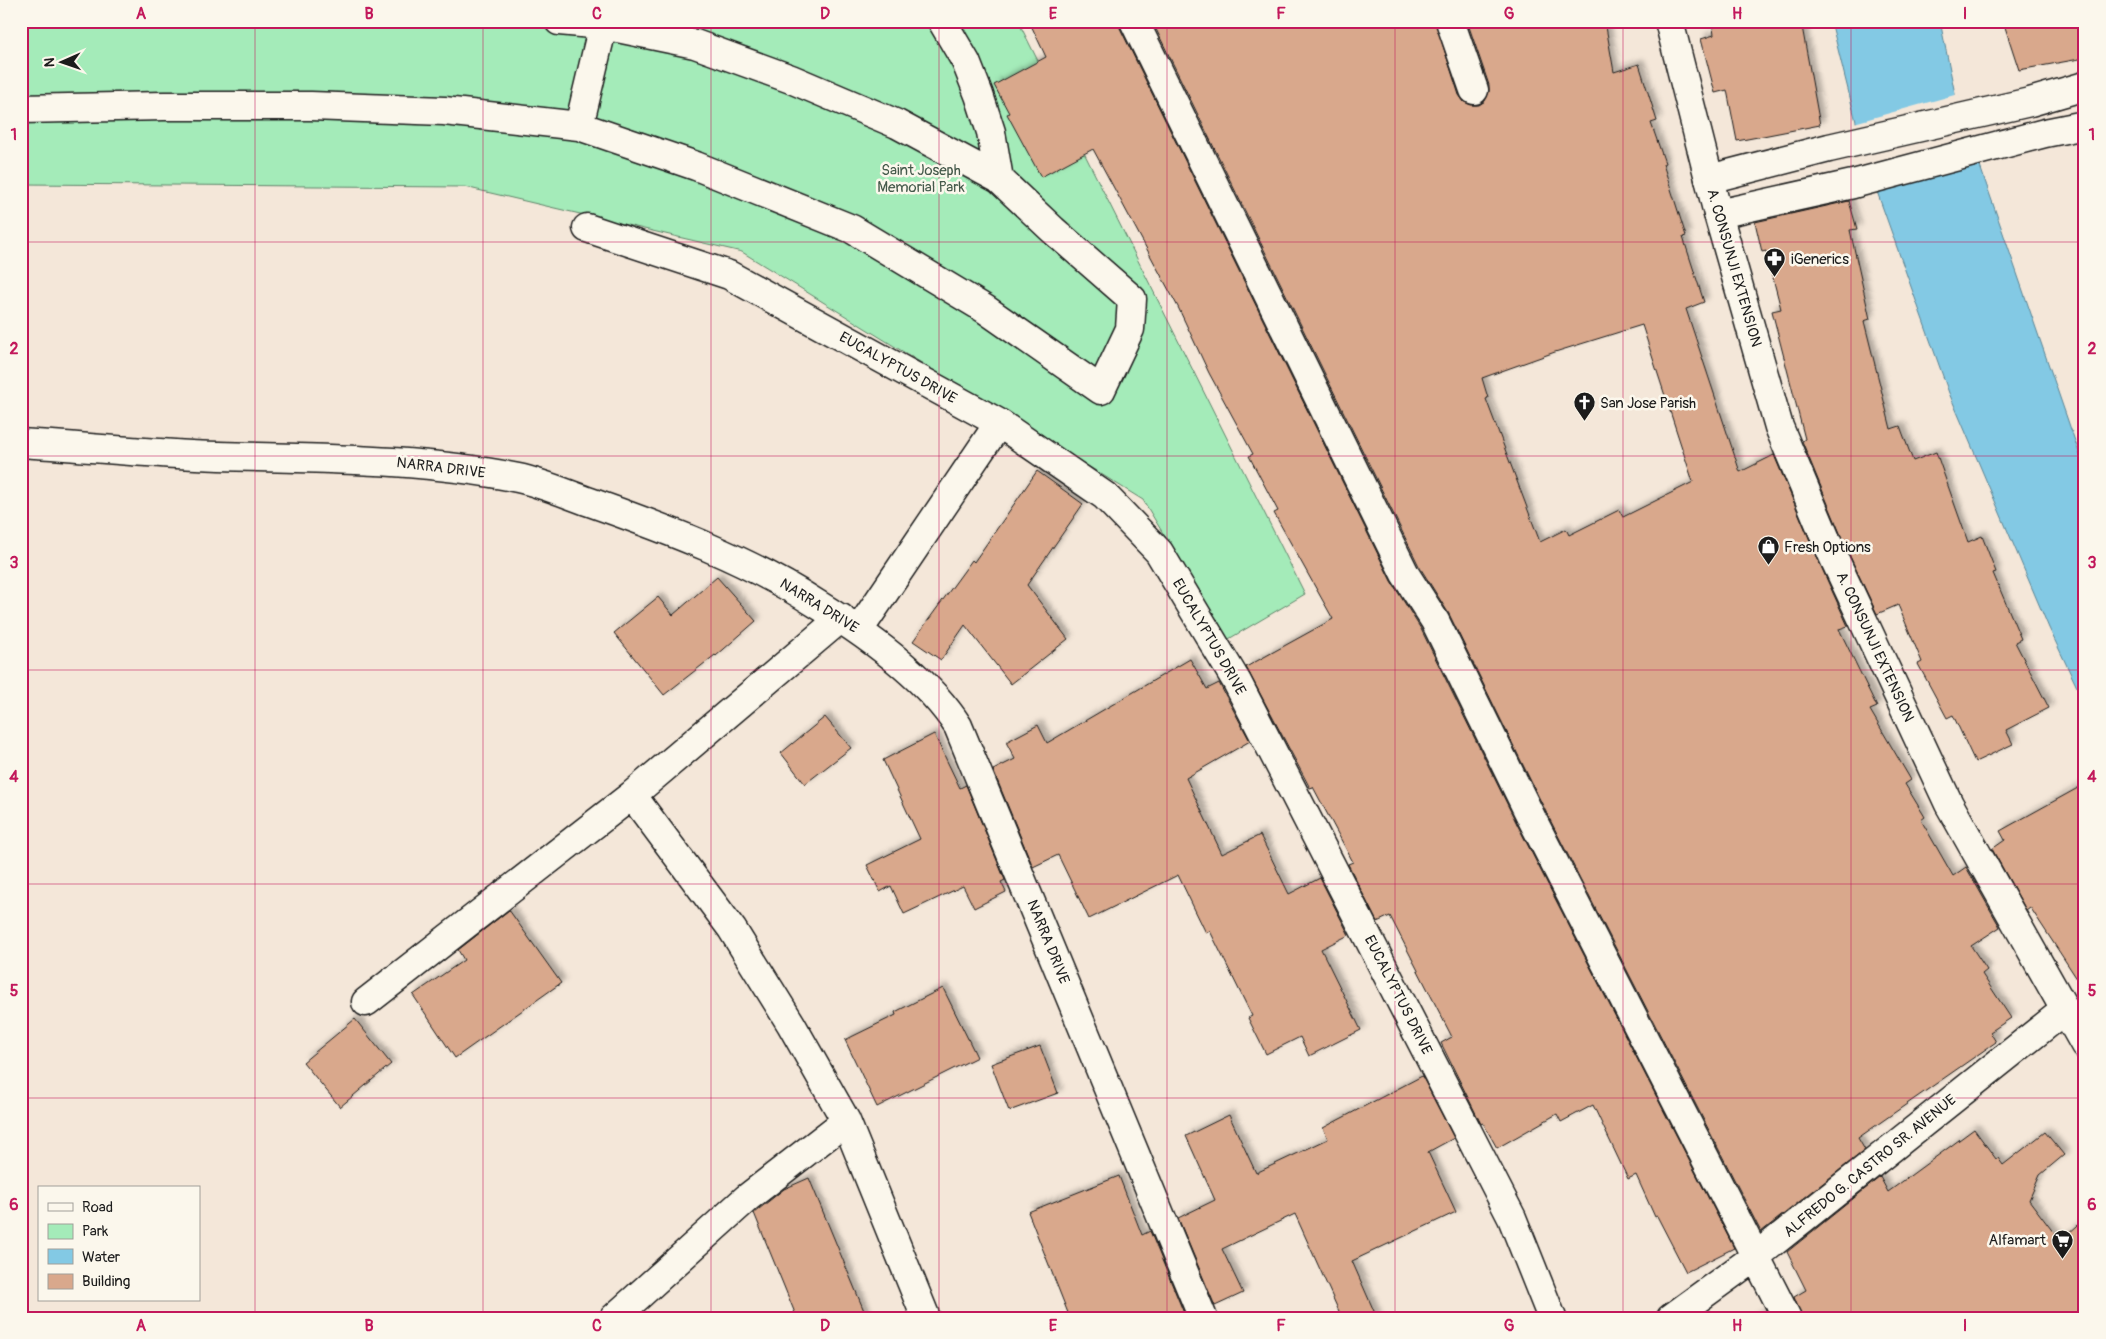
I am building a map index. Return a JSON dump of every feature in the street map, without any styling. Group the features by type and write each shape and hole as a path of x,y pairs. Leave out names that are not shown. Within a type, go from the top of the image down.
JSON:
{"street":[{"path":"21,110 164,106 321,107 444,111 579,126 696,166 852,228 985,309 1101,390 1130,329 1132,299 1053,230 999,179 897,124 791,79 695,44 603,25 559,21"},
{"path":"942,21 966,62 979,95 991,132 999,179"},
{"path":"1134,21 1405,574 1435,621 1536,828 1787,1318"},
{"path":"1450,21 1474,90"},
{"name":"A. CONSUNJI EXTENSION","path":"1669,21 1718,214 1779,427 1833,556 1949,804 2085,1045"},
{"path":"579,126 603,25"},
{"path":"1709,180 1829,148 2030,102 2085,86"},
{"path":"1718,214 1853,184 2045,133 2085,125"},
{"name":"EUCALYPTUS DRIVE","path":"587,228 729,275 999,423 1105,496 1158,552 1237,682 1512,1218 1552,1318"},
{"path":"366,1002 850,624 999,423"},
{"name":"NARRA DRIVE","path":"21,443 208,455 410,462 520,478 644,521 737,560 790,586 850,624 906,669 947,709 958,726 1202,1318"},
{"path":"632,795 732,929 791,1024 846,1121 926,1318"},
{"name":"ALFREDO G. CASTRO SR. AVENUE","path":"1671,1318 1755,1257 2065,1010"},
{"path":"614,1318 747,1198 846,1121"}],"green space":[{"name":"Saint Joseph Memorial Park","path":"21,21 1018,21 1305,594 1227,640 1143,500 742,252 465,187 21,184"}],"water":[{"path":"1831,21 1940,21 1955,94 2085,470 2085,704 2049,628 1949,393 1865,158"}],"pier":[{"path":"1958,94 1973,139 1867,169 1854,123"}],"building":[{"path":"1029,21 1119,21 1120,28 1391,581 1421,629 1518,826 1734,1248 1686,1272 1657,1216 1655,1217 1636,1175 1628,1179 1593,1105 1561,1122 1557,1114 1497,1148 1483,1123 1481,1124 1441,1043 1452,1037 1390,916 1377,922 1348,864 1353,862 1313,787 1310,788 1246,667 1333,619 1274,513 1278,511 1249,456 1253,454 1209,373 1178,307 1093,149 1041,177 1007,114 1009,113 994,85 1046,57"},
{"path":"1152,21 1435,21 1459,95 1464,102 1472,105 1479,105 1485,101 1489,92 1489,85 1467,21 1605,21 1614,72 1639,64 1657,121 1651,123 1665,163 1663,164 1686,236 1683,237 1704,302 1686,309 1740,472 1774,455 1848,626 1839,629 1877,707 1870,710 1911,780 1905,784 1925,817 1921,820 1953,876 1966,867 2000,927 1971,946 1987,970 1982,974 2011,1018 1990,1032 1996,1042 1858,1138 1865,1150 1761,1232 1546,812 1449,614 1419,566","holes":["1642,325 1693,482 1623,517 1619,510 1569,535 1566,529 1540,542 1486,399 1488,398 1482,378 1555,352"]},
{"path":"1712,21 1801,21 1820,125 1737,141 1727,90 1715,93 1701,39 1714,35"},
{"path":"2003,21 2085,21 2085,58 2019,70"},
{"path":"1849,201 1857,229 1850,230 1870,319 1864,321 1891,429 1900,426 1913,461 1936,452 1968,542 1982,536 1996,572 1993,573 2021,639 2015,642 2049,708 2006,730 2013,744 1975,762 1953,715 1947,718 1918,664 1922,662 1898,605 1877,614 1847,550 1802,441 1805,439 1772,311 1781,309 1766,251 1762,252 1755,222"},
{"path":"1037,471 1083,504 1027,585 1068,639 1011,684 965,625 941,660 913,641 972,560 974,562"},
{"path":"717,577 756,621 716,656 664,695 614,633 658,597 673,615"},
{"path":"1190,659 1207,689 1219,683 1250,741 1186,778 1222,854 1260,835 1289,894 1320,878 1349,935 1321,949 1361,1030 1309,1056 1300,1037 1266,1054 1248,1018 1252,1016 1210,931 1206,933 1178,875 1089,919 1058,855 1033,867 993,770 1015,759 1006,742 1038,725 1047,743"},
{"path":"825,717 851,748 805,784 781,753"},
{"path":"934,734 960,788 966,785 1005,880 1001,882 1006,892 974,908 963,886 904,914 891,886 880,892 867,865 920,839 883,760"},
{"path":"2085,784 2085,991 2030,907 2026,910 1992,849 2005,840 2000,831"},
{"path":"509,910 561,983 455,1058 413,995 464,960 458,950"},
{"path":"943,988 977,1057 877,1107 845,1040 896,1015 895,1012"},
{"path":"355,1019 391,1064 340,1107 303,1062"},
{"path":"1040,1046 1058,1093 1009,1111 991,1064"},
{"path":"1422,1076 1454,1138 1428,1152 1456,1212 1352,1261 1377,1318 1342,1318 1295,1214 1222,1249 1243,1293 1215,1306 1178,1218 1215,1200 1186,1136 1229,1115 1256,1173 1328,1139 1323,1128"},
{"path":"1974,1129 1996,1159 1998,1158 2003,1165 2045,1132 2064,1155 2040,1175 2029,1200 2060,1241 2085,1219 2085,1318 1802,1318 1794,1297 1806,1290 1787,1252 1880,1177 1888,1192"},
{"path":"1119,1176 1142,1235 1150,1231 1186,1318 1070,1318 1028,1212"},
{"path":"809,1178 867,1318 797,1318 754,1213 784,1189"},
{"path":"1766,1311 1769,1318 1752,1318"}],"place":[{"name":"iGenerics","path":"1775,278"},
{"name":"San Jose Parish","path":"1584,422"},
{"name":"Fresh Options","path":"1768,566"},
{"name":"Alfamart","path":"2062,1259"}]}
